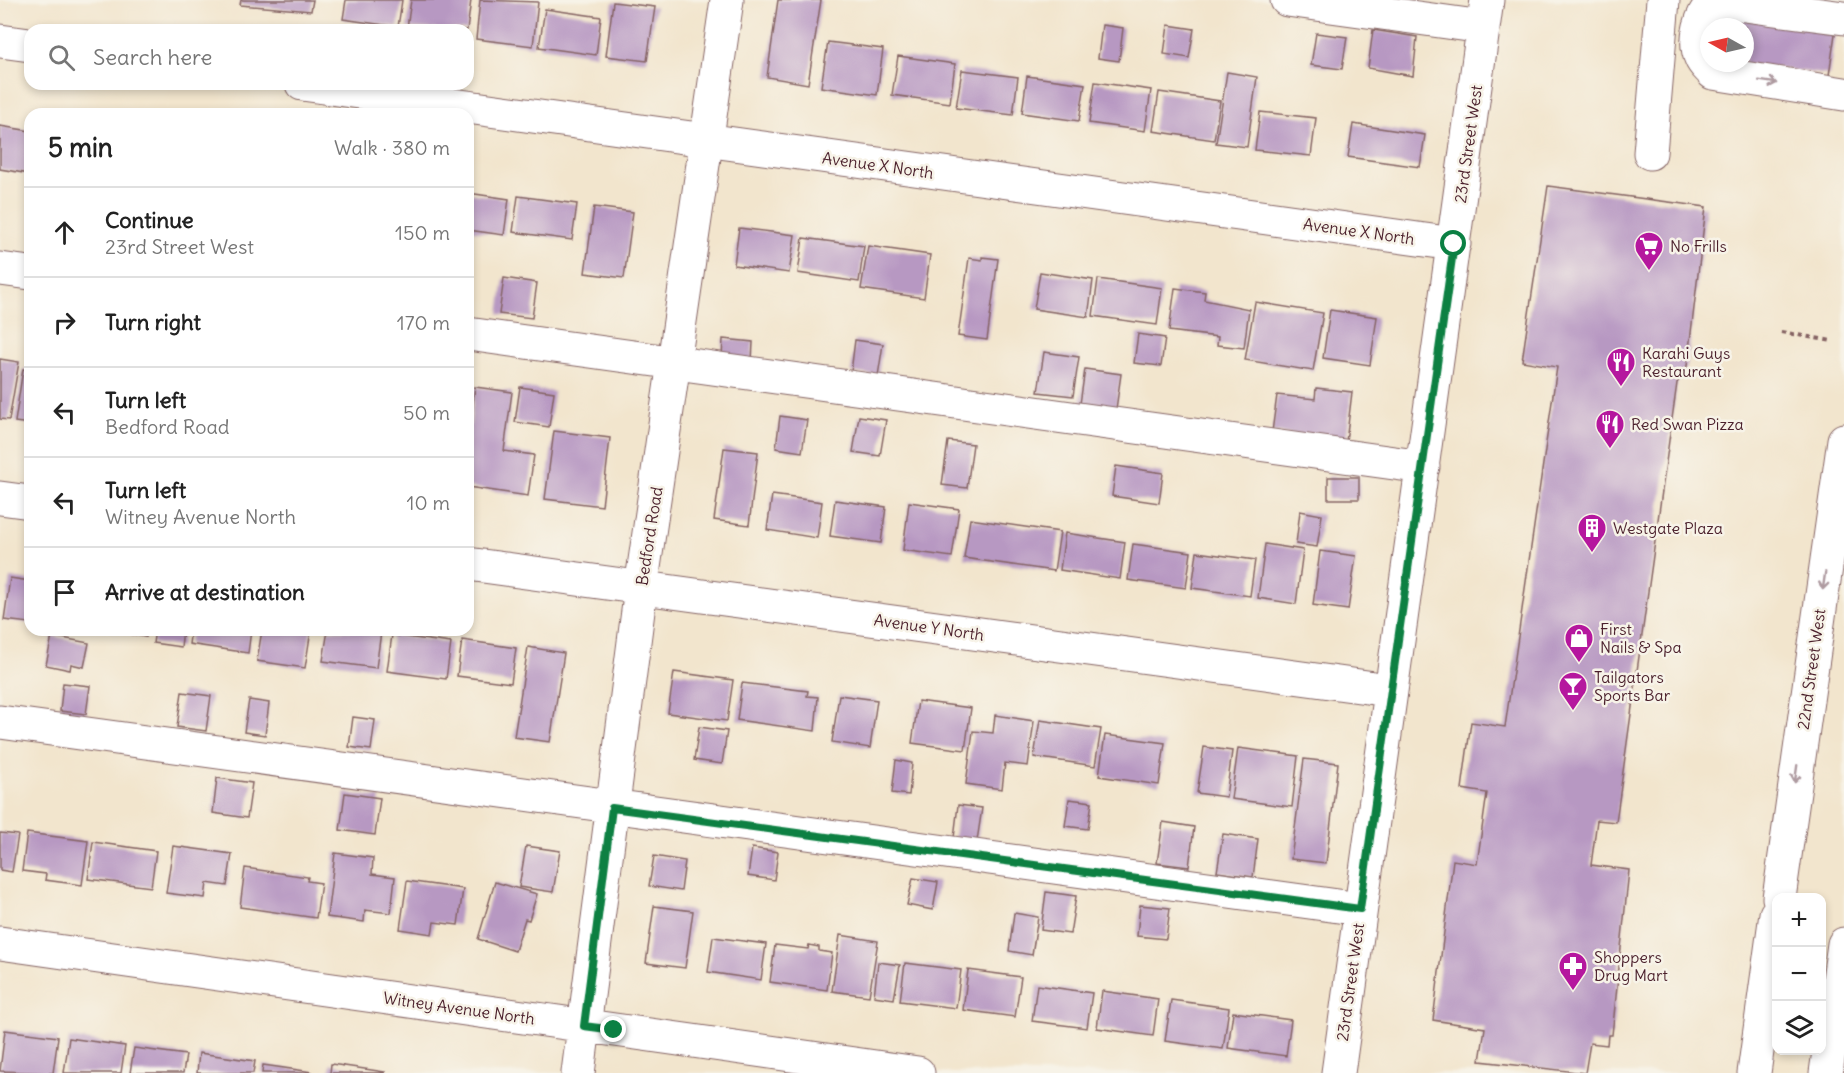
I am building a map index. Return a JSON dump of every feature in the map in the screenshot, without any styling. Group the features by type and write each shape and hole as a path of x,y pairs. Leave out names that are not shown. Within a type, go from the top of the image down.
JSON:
{"street":[{"name":"Bedford Road","path":"578,1073 641,588 727,0"},
{"path":"1287,0 1485,14"},
{"path":"1650,153 1663,0"},
{"path":"1844,18 1715,1 1705,9 1697,46 1701,61 1713,73 1844,92"},
{"name":"23rd Street West","path":"1338,1073 1389,690 1423,467 1485,14"},
{"path":"0,41 24,44"},
{"name":"Avenue X North","path":"344,90 470,108"},
{"name":"Avenue X North","path":"474,109 1454,244"},
{"path":"0,269 24,272"},
{"path":"474,335 1423,467"},
{"name":"22nd Street West","path":"1780,893 1844,440"},
{"path":"0,498 24,501"},
{"name":"Avenue Y North","path":"474,565 1389,690"},
{"path":"0,722 612,808 1360,909"},
{"name":"Witney Avenue North","path":"0,943 918,1073"},
{"path":"1754,1073 1772,943"},
{"path":"1826,1073 1842,978 1844,944"}],"path":[{"path":"1780,332 1832,341"}],"building":[{"path":"241,0 313,0 311,11 240,5"},
{"path":"346,0 402,0 398,24 377,24 343,19"},
{"path":"411,0 471,0 468,24 408,24"},
{"path":"480,0 538,2 533,46 476,39"},
{"path":"778,0 821,0 808,84 767,77"},
{"path":"613,2 655,7 647,61 606,56"},
{"path":"545,9 601,17 596,55 539,47"},
{"path":"1754,18 1836,27 1829,75 1754,65"},
{"path":"1102,25 1123,28 1119,61 1098,58"},
{"path":"1168,25 1194,29 1189,58 1164,54"},
{"path":"1373,30 1417,37 1413,76 1368,68"},
{"path":"1316,33 1347,37 1342,69 1311,65"},
{"path":"828,42 883,49 877,95 821,87"},
{"path":"898,56 955,64 950,103 892,95"},
{"path":"962,70 1018,77 1013,115 956,108"},
{"path":"1227,72 1257,77 1247,147 1216,143"},
{"path":"1027,76 1085,84 1079,121 1022,113"},
{"path":"1095,82 1151,90 1145,131 1089,123"},
{"path":"1159,92 1220,101 1214,140 1153,131"},
{"path":"1260,112 1316,118 1311,156 1255,150"},
{"path":"1353,124 1425,135 1420,167 1348,157"},
{"path":"0,126 24,130 24,173 0,169"},
{"name":"Westgate Plaza","path":"1548,186 1706,207 1687,366 1677,383 1616,822 1597,820 1591,865 1629,870 1612,1035 1608,1035 1607,1045 1590,1043 1585,1073 1480,1061 1485,1028 1433,1020 1453,860 1477,864 1487,793 1462,789 1471,722 1505,727 1557,367 1522,361"},
{"path":"474,194 509,199 504,235 474,231"},
{"path":"518,196 577,204 572,240 513,232"},
{"path":"594,207 633,212 624,278 585,273"},
{"path":"739,228 795,235 789,273 734,265"},
{"path":"803,238 864,246 859,282 798,273"},
{"path":"868,246 930,255 924,298 861,289"},
{"path":"982,257 998,259 987,340 958,336 969,258 982,260"},
{"path":"1040,272 1093,280 1088,317 1034,309"},
{"path":"504,278 537,283 532,318 499,314"},
{"path":"1098,279 1162,288 1157,325 1093,316"},
{"path":"1175,288 1205,292 1204,300 1249,309 1244,348 1217,345 1218,337 1169,331"},
{"path":"1255,302 1323,313 1313,371 1245,360"},
{"path":"1330,310 1377,317 1370,365 1323,358"},
{"path":"1138,334 1165,338 1161,366 1134,363"},
{"path":"723,339 753,342 752,361 722,359"},
{"path":"855,340 883,344 878,376 851,372"},
{"path":"1044,352 1079,357 1073,396 1038,392"},
{"path":"0,359 19,362 9,420 0,419"},
{"path":"23,369 24,369 24,423 15,422"},
{"path":"1085,369 1121,374 1116,409 1080,404"},
{"path":"475,387 512,392 504,451 534,455 528,496 474,488"},
{"path":"520,387 554,392 549,427 515,422"},
{"path":"1316,388 1352,392 1346,442 1272,432 1277,395 1315,399"},
{"path":"780,416 807,420 802,452 776,448"},
{"path":"859,416 886,420 880,456 853,452"},
{"path":"554,431 610,438 602,506 545,499"},
{"path":"948,441 973,444 967,488 942,485"},
{"path":"724,448 758,452 749,525 714,520"},
{"path":"1116,466 1163,473 1159,503 1112,496"},
{"path":"1328,477 1359,477 1359,499 1328,499"},
{"path":"772,495 822,502 817,538 767,530"},
{"path":"835,500 886,507 881,543 830,536"},
{"path":"909,502 959,509 952,557 903,550"},
{"path":"1300,511 1322,515 1317,547 1296,544"},
{"path":"970,519 1060,532 1054,571 964,558"},
{"path":"1065,533 1125,542 1120,579 1060,570"},
{"path":"1133,544 1191,552 1186,588 1128,580"},
{"path":"1265,544 1303,550 1296,604 1258,598"},
{"path":"1320,551 1356,556 1348,610 1313,605"},
{"path":"1197,552 1255,560 1250,596 1192,588"},
{"path":"10,578 24,580 24,622 4,620"},
{"path":"52,636 89,643 84,667 71,664 70,670 46,665"},
{"path":"154,636 182,636 181,647 153,643"},
{"path":"190,636 250,636 248,653 189,644"},
{"path":"261,636 310,636 305,668 257,661"},
{"path":"327,636 380,636 376,668 323,661"},
{"path":"392,636 451,643 446,679 387,671"},
{"path":"462,640 516,648 511,683 457,676"},
{"path":"528,647 564,653 550,742 514,737"},
{"path":"674,672 733,680 727,721 668,713"},
{"path":"63,683 90,686 86,714 60,711"},
{"path":"742,683 808,691 807,696 818,697 815,731 737,720"},
{"path":"182,692 211,696 206,731 177,727"},
{"path":"839,695 877,700 870,748 832,742"},
{"path":"249,700 269,703 265,735 244,732"},
{"path":"918,701 971,708 965,750 912,743"},
{"path":"995,715 1034,721 1028,766 1005,763 1002,789 966,784 973,731 993,733"},
{"path":"353,717 375,720 371,750 349,747"},
{"path":"1040,720 1101,729 1095,766 1034,757"},
{"path":"699,727 727,731 722,764 694,760"},
{"path":"1105,735 1165,743 1159,785 1099,776"},
{"path":"1204,747 1232,751 1226,797 1197,793"},
{"path":"1238,748 1298,756 1292,807 1231,799"},
{"path":"1304,759 1338,763 1326,863 1291,859"},
{"path":"896,760 912,763 909,795 892,793"},
{"path":"217,778 252,783 247,818 213,813"},
{"path":"345,793 380,798 375,835 340,830"},
{"path":"1069,799 1092,802 1088,829 1065,826"},
{"path":"958,805 982,808 977,841 954,838"},
{"path":"1163,822 1194,827 1189,867 1157,863"},
{"path":"0,833 18,835 12,872 0,870"},
{"path":"27,833 88,841 82,885 45,880 46,874 22,871"},
{"path":"1223,834 1258,839 1253,877 1217,872"},
{"path":"93,842 156,851 151,887 88,879"},
{"path":"173,846 232,854 227,886 207,883 205,898 166,893"},
{"path":"526,846 560,851 553,892 519,887"},
{"path":"752,848 778,852 774,880 748,876"},
{"path":"335,853 373,858 372,874 395,877 391,913 365,910 364,922 327,917"},
{"path":"654,856 685,861 681,891 649,886"},
{"path":"245,868 308,877 307,881 321,883 316,918 240,907"},
{"path":"913,878 938,882 933,910 907,905"},
{"path":"407,881 463,889 458,925 434,922 432,934 400,929"},
{"path":"495,882 537,894 529,920 525,919 515,951 478,939"},
{"path":"1046,892 1076,896 1070,934 1041,930"},
{"path":"1140,905 1170,908 1166,939 1137,936"},
{"path":"654,906 693,911 685,968 646,963"},
{"path":"1014,913 1038,917 1032,955 1009,951"},
{"path":"840,935 878,941 869,996 832,991"},
{"path":"713,937 766,944 761,980 708,972"},
{"path":"775,945 808,949 809,945 819,947 819,951 832,953 827,990 770,982"},
{"path":"878,962 900,965 894,999 874,996"},
{"path":"905,963 961,970 956,1008 900,1001"},
{"path":"968,970 1021,977 1015,1017 963,1010"},
{"path":"1037,985 1092,993 1087,1028 1032,1021"},
{"path":"1102,991 1158,999 1153,1036 1097,1028"},
{"path":"1171,1000 1229,1008 1223,1049 1165,1041"},
{"path":"1233,1012 1291,1020 1286,1056 1228,1048"},
{"path":"5,1030 58,1037 53,1073 0,1071"},
{"path":"69,1038 125,1046 121,1073 64,1073"},
{"path":"134,1048 186,1055 183,1073 130,1073"},
{"path":"199,1053 255,1061 253,1073 197,1073"},
{"path":"331,1064 385,1072 330,1073"},
{"path":"263,1065 312,1072 312,1073 262,1073"}],"place":[{"name":"No Frills","path":"1649,272"},
{"name":"Karahi Guys Restaurant","path":"1621,388"},
{"name":"Red Swan Pizza","path":"1610,450"},
{"name":"Westgate Plaza","path":"1592,554"},
{"name":"First Nails & Spa","path":"1579,664"},
{"name":"Tailgators Sports Bar","path":"1573,712"},
{"name":"Shoppers Drug Mart","path":"1573,992"}],"route":[{"path":"614,1030 584,1026 612,808 1360,909 1389,690 1454,244"}]}
